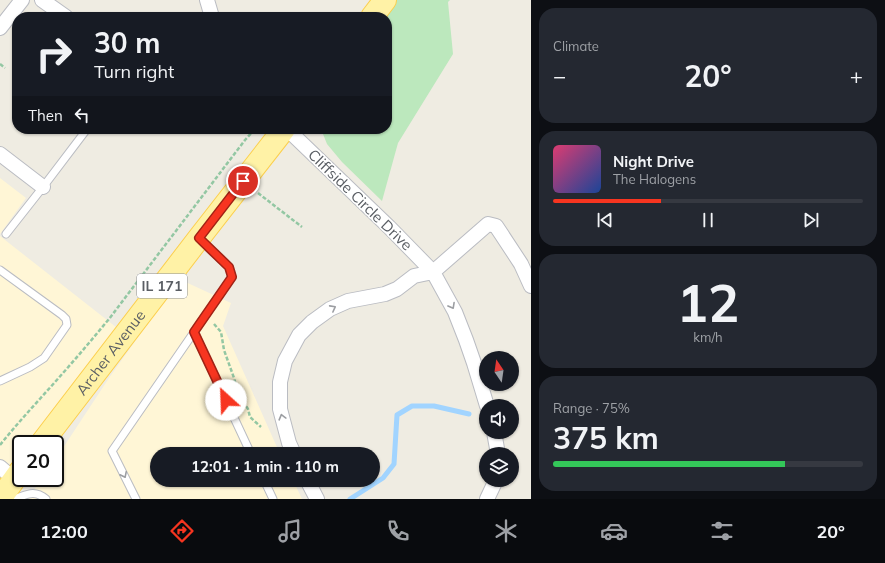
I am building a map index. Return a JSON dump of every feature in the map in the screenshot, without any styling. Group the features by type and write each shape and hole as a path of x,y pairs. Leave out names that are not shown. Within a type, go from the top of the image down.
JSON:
{"main road":[{"path":"376,12 385,0"},
{"name":"Archer Avenue","path":"48,435 278,134"}],"street":[{"path":"13,12 22,0"},
{"path":"42,0 59,12"},
{"path":"208,0 209,12"},
{"path":"0,28 12,13"},
{"name":"Cliffside Circle Drive","path":"283,134 389,227 433,272 455,312 474,363 485,399"},
{"path":"0,154 43,187"},
{"path":"291,447 280,409 280,382 285,361 298,335 312,322 330,309 348,301 385,294 397,288 414,276 433,272 488,224 496,226 521,264 531,286"},
{"path":"311,487 317,499"},
{"path":"487,499 493,487"}],"lane":[{"path":"6,234 83,134"},
{"path":"136,499 112,451 232,277 229,267 199,238"},
{"path":"0,270 62,315 66,319 67,325 44,358 30,368 0,381"},
{"path":"194,332 249,447"},
{"path":"11,486 41,495 46,499"},
{"path":"267,487 273,499"}],"path":[{"path":"0,64 5,68"},
{"path":"0,445 16,424 63,373 104,324 250,134"},
{"path":"253,189 302,227"},
{"path":"207,314 221,332 224,350 238,394 248,410 250,417 261,427"}],"shaded area":[{"path":"0,178 26,198 0,234"},
{"path":"0,236 121,331 39,435 12,435 12,470 0,485"},
{"path":"179,279 231,303 223,326 277,447 150,447 150,487 296,487 302,499 28,499 36,487 64,487 64,446 109,378"}],"green space":[{"path":"395,0 450,0 448,2 453,54 398,143 382,201 342,162 327,144 323,134 392,134 392,12 386,12"}],"waterway":[{"path":"350,499 383,478 394,464 397,415 412,406 434,406 469,414"}],"route":[{"path":"226,400 194,332 232,277 229,267 199,238 243,181"}]}
